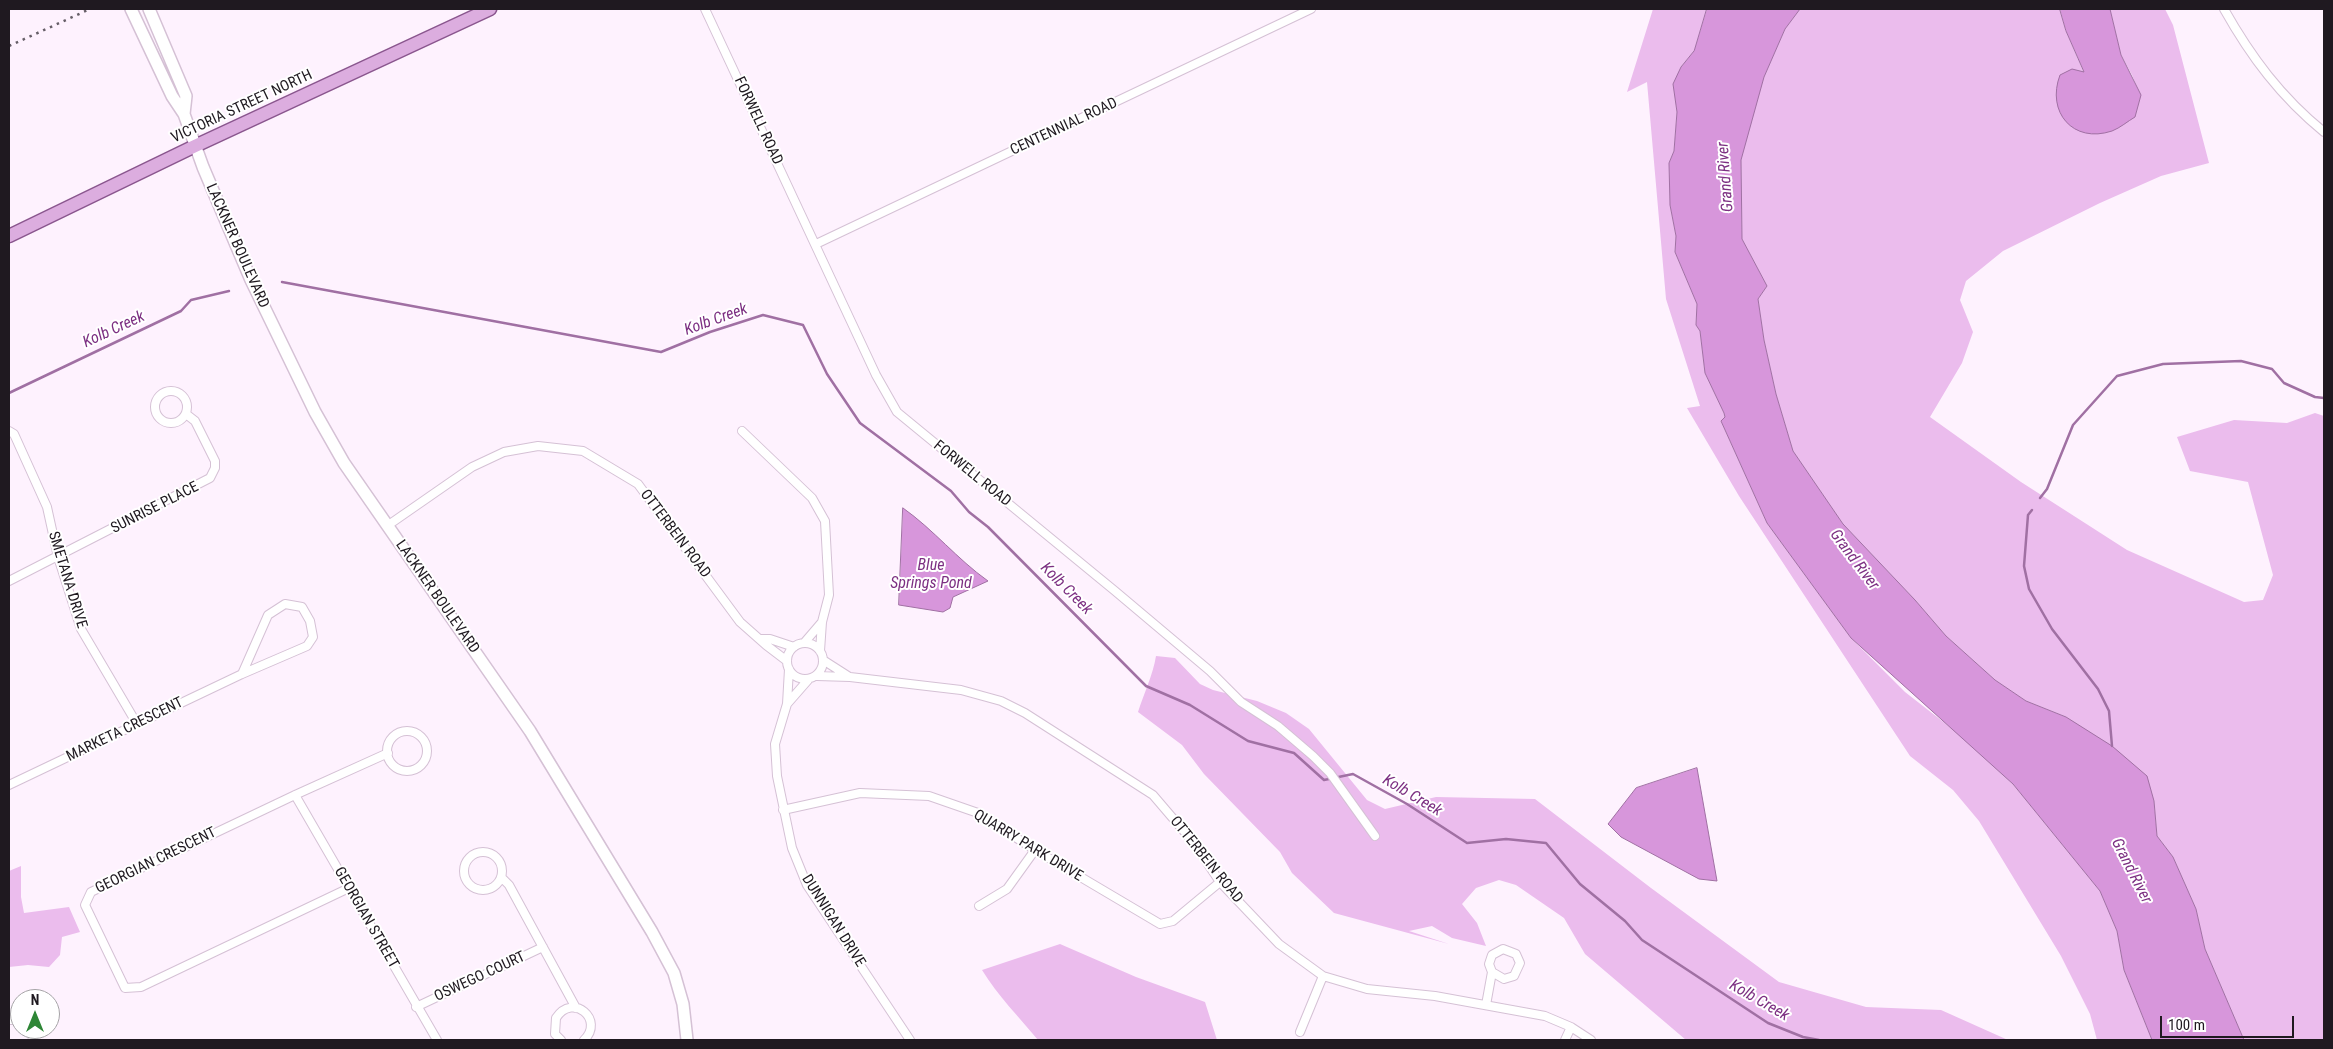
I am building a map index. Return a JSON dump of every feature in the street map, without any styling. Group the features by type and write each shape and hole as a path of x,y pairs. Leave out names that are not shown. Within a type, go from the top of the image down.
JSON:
{"main road":[{"path":"131,9 172,96 184,114"},
{"path":"149,9 186,96 184,114"},
{"name":"VICTORIA STREET NORTH","path":"9,236 195,146 490,9"},
{"name":"LACKNER BOULEVARD","path":"184,114 195,146 250,280 311,404 344,463 530,731 652,932 674,973 683,1004 688,1040"}],"street":[{"name":"FORWELL ROAD","path":"705,9 876,375 897,412 1210,671 1241,702 1278,726 1330,773 1375,836"},
{"name":"CENTENNIAL ROAD","path":"816,244 1311,9"},
{"path":"2224,9 2243,45 2258,65 2286,96 2324,132"},
{"name":"SUNRISE PLACE","path":"166,392 175,392 183,396 187,405 186,414 175,422 162,420 155,408 156,401 166,392"},
{"name":"SUNRISE PLACE","path":"9,581 210,478 215,468 215,461 195,421 186,414"},
{"name":"SMETANA DRIVE","path":"9,431 14,434 47,507 58,557 81,629 137,724"},
{"path":"742,431 812,498 825,521 829,595 822,622 820,651 823,660 822,668 816,676"},
{"name":"OTTERBEIN ROAD","path":"387,526 472,467 504,452 538,446 583,451 638,484 740,622 788,665 797,678 808,680 816,676 850,677 961,690 1001,701 1025,713 1152,795 1194,843 1220,882 1279,944 1323,976 1367,989 1486,1005 1545,1016 1571,1027 1591,1040"},
{"name":"MARKETA CRESCENT","path":"9,785 242,674 307,646 313,637 310,621 302,607 285,604 268,615 242,674"},
{"path":"788,665 789,653 794,647 804,643 822,622"},
{"name":"OTTERBEIN ROAD","path":"761,639 770,639 794,647"},
{"path":"804,643 813,645 820,651"},
{"name":"OTTERBEIN ROAD","path":"823,660 850,677"},
{"name":"DUNNIGAN DRIVE","path":"788,665 787,704 775,744 777,776 792,848 807,885 910,1040"},
{"name":"DUNNIGAN DRIVE","path":"787,704 808,680"},
{"path":"406,732 420,736 427,752 422,765 408,771 394,765 388,753 390,742 394,737 406,732"},
{"path":"295,794 388,753"},
{"name":"QUARRY PARK DRIVE","path":"783,810 860,793 929,796 978,813 1035,850 1160,924 1173,922 1220,882"},
{"name":"GEORGIAN CRESCENT","path":"295,794 91,892 86,906 124,988 141,987 349,888"},
{"name":"GEORGIAN STREET","path":"295,794 416,1007 437,1040"},
{"path":"979,906 1007,889 1035,850"},
{"name":"OSWEGO COURT","path":"501,877 491,888 476,889 466,879 465,868 472,856 486,853 492,855 500,864 501,877 509,885 576,1008 584,1011 591,1022 590,1032 584,1040"},
{"name":"OSWEGO COURT","path":"416,1007 543,947"},
{"path":"1486,1005 1492,972 1489,964 1495,952 1503,948 1516,954 1519,968 1514,976 1504,979 1492,972"},
{"path":"1300,1032 1323,976"},
{"path":"561,1040 556,1034 556,1018 564,1010 576,1008"},
{"path":"1565,1040 1571,1027"}],"shaded area":[{"path":"1653,9 1707,9 1694,51 1681,67 1676,91 1677,112 1674,151 1669,163 1670,205 1676,236 1675,252 1697,304 1696,325 1700,331 1705,373 1724,413 1725,417 1721,421 1767,523 1851,638 1905,692 1964,738 2013,784 2100,891 2117,931 2124,970 2152,1040 2097,1040 2090,1014 2061,956 1979,821 1953,790 1910,756 1739,496 1687,408 1700,406 1666,299 1647,82 1627,92"},
{"path":"1800,9 2060,9 2066,31 2084,73 2140,95 2121,55 2110,9 2165,9 2173,25 2209,163 2161,176 2100,203 2003,251 1966,281 1960,300 1973,332 1962,363 1930,417 2021,482 2127,550 2244,602 2263,600 2273,575 2248,482 2190,471 2177,437 2234,420 2287,423 2315,413 2324,416 2324,1040 2244,1040 2205,949 2196,909 2173,857 2157,836 2154,801 2066,717 2026,701 1995,680 1946,636 1915,600 1843,524 1793,451 1776,394 1764,340 1758,299 1767,286 1742,239 1741,160 1750,108 1785,29"},
{"path":"1156,656 1175,658 1200,684 1213,690 1257,701 1286,713 1309,729 1367,800 1385,809 1436,797 1535,799 1651,888 1779,982 1866,1007 1941,1010 2008,1040 1686,1040 1585,954 1564,918 1516,885 1499,880 1476,888 1462,904 1477,923 1486,946 1452,938 1432,926 1409,931 1449,944 1334,913 1292,873 1280,852 1204,774 1182,745 1138,712 1151,677"},
{"path":"21,866 21,897 24,913 69,907 80,932 62,937 60,955 49,967 28,965 9,967 9,871"},
{"path":"1060,944 1136,977 1205,1002 1217,1040 1038,1040 1002,998 982,970"}],"water":[{"name":"Grand River","path":"1707,9 1800,9 1785,29 1764,77 1741,160 1742,239 1767,286 1758,299 1764,340 1776,394 1793,451 1843,524 1915,600 1946,636 1995,680 2026,701 2066,717 2112,746 2147,776 2154,801 2157,836 2173,857 2196,909 2205,949 2244,1040 2152,1040 2124,970 2117,931 2100,891 2013,784 1851,638 1767,523 1721,421 1725,417 1724,413 1705,373 1700,331 1696,325 1697,304 1675,252 1676,236 1670,205 1669,163 1674,151 1677,112 1673,84 1681,67 1694,51"},
{"path":"2060,9 2110,9 2121,55 2141,95 2135,117 2115,130 2098,134 2085,133 2075,129 2066,122 2060,112 2057,101 2057,89 2060,75 2072,69 2084,72 2066,31"},
{"name":"Blue Springs Pond","path":"903,508 988,581 953,597 950,608 943,612 899,605"},
{"path":"1697,768 1717,881 1699,879 1621,837 1608,824 1636,788"}],"waterway":[{"name":"Kolb Creek","path":"282,282 661,352 710,332 763,315 803,325 827,374 860,423 951,491 969,512 988,527 1146,686 1190,705 1248,741 1294,753 1324,780 1353,774 1407,804 1467,843 1506,839 1546,843 1580,884 1625,921 1642,940 1768,1023 1803,1037 1819,1040"},
{"name":"Kolb Creek","path":"9,393 181,311 191,300 229,291"},
{"path":"2040,498 2047,489 2073,425 2117,376 2163,364 2241,361 2272,369 2284,383 2315,397 2324,398"},
{"path":"2032,510 2028,515 2024,566 2029,589 2052,629 2098,689 2109,711 2112,746"}],"railway":[{"path":"9,46 90,9"}]}
